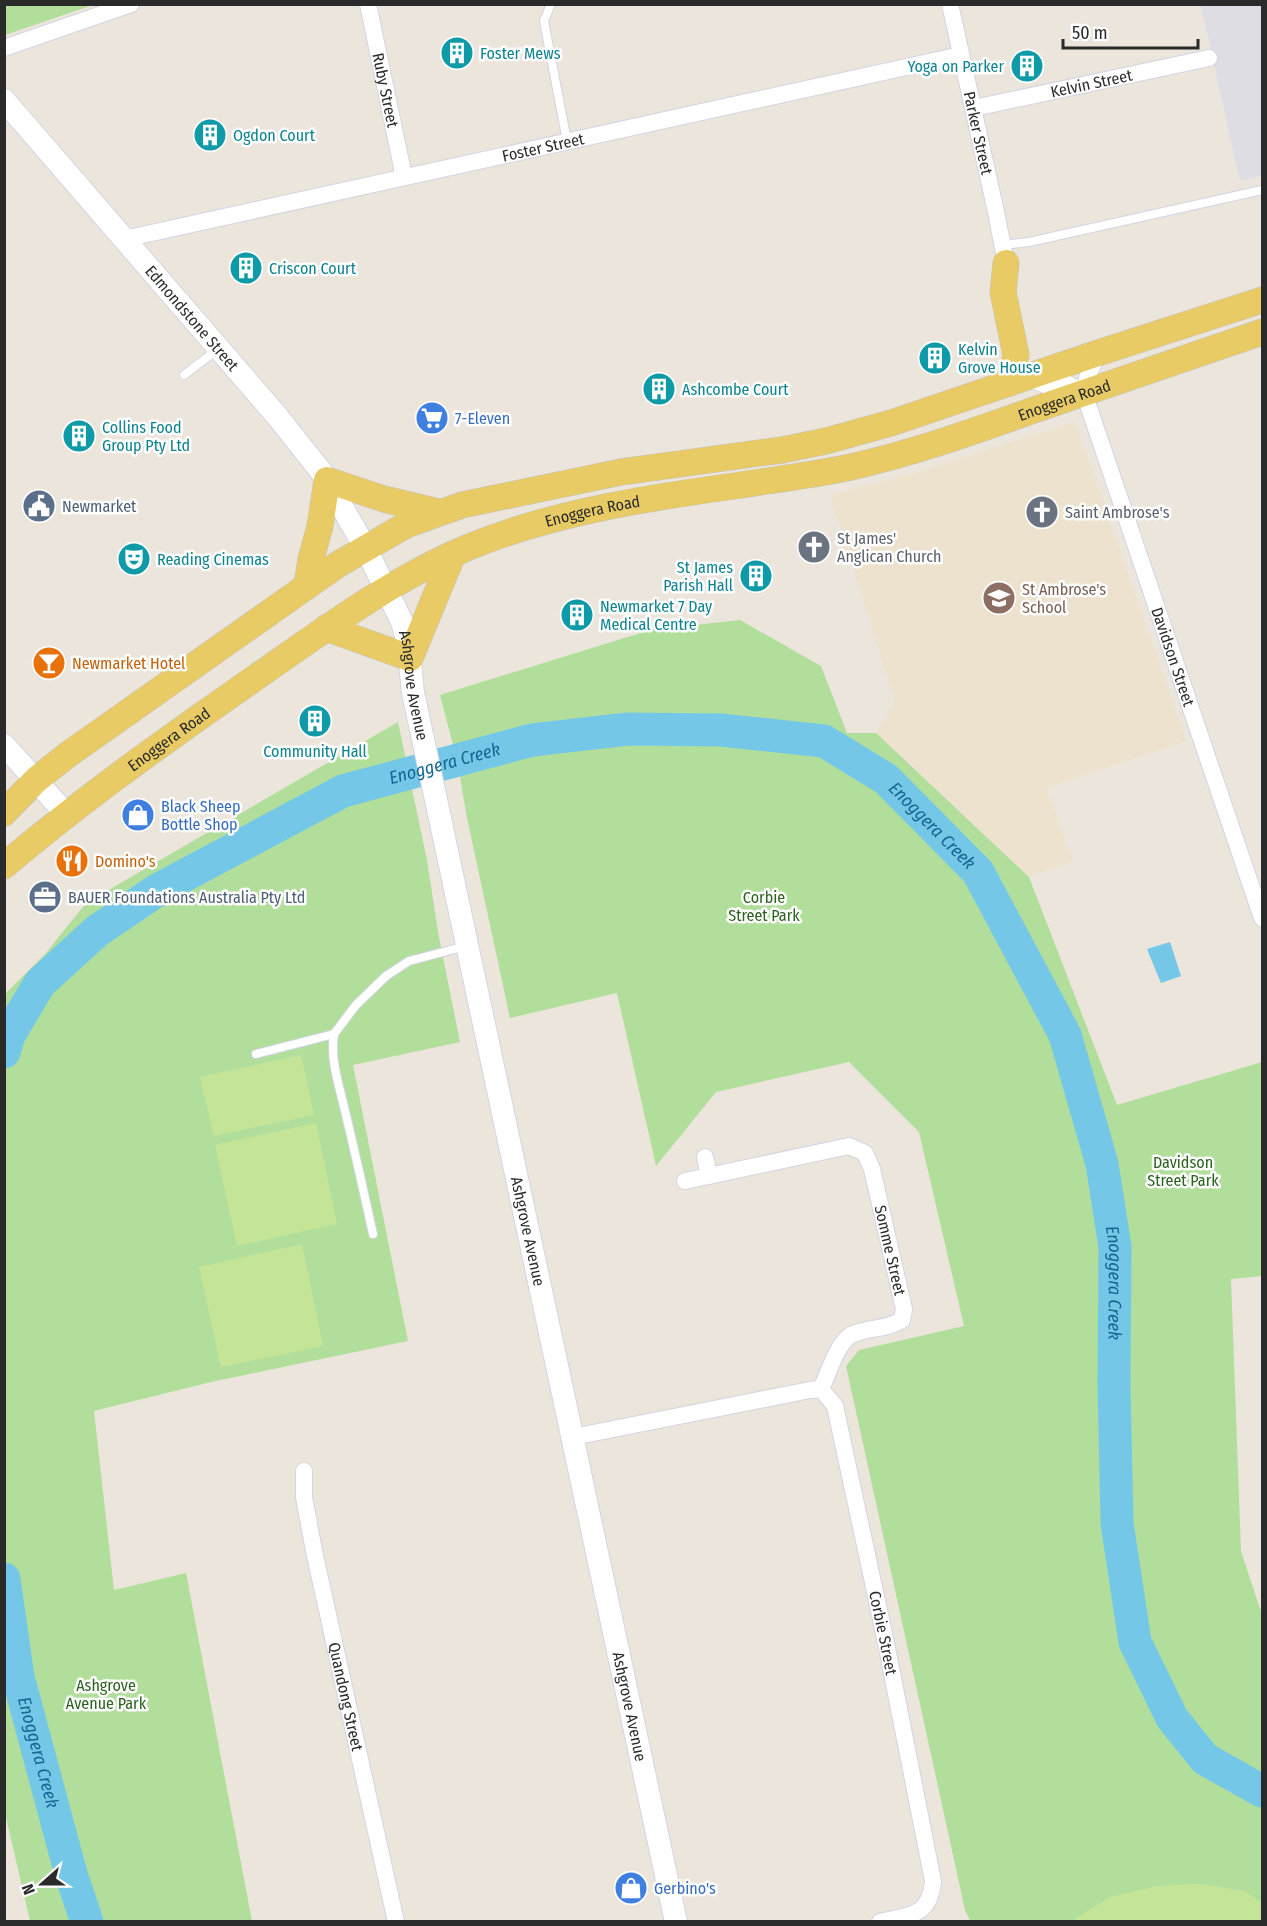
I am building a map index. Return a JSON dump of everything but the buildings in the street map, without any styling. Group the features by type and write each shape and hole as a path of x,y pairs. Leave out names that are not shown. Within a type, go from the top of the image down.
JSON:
{"main road":[{"name":"Edmondstone Street","path":"4,100 75,179 297,439 327,480 365,547"},
{"path":"1004,254 1003,292 1016,355 1017,380"},
{"name":"Enoggera Road","path":"4,813 36,780 102,729 307,585 365,547 406,525 438,512 490,498 621,472 782,450 826,441 891,423 1263,300"},
{"name":"Enoggera Road","path":"4,866 66,814 139,759 326,628 386,589 453,554 517,530 606,508 691,492 805,476 889,458 1263,332"},
{"path":"307,585 327,480 384,499 438,512"},
{"name":"Ashgrove Avenue","path":"365,547 405,632 413,693 466,946 676,1922"},
{"path":"326,628 410,658 453,554"},
{"path":"4,745 66,814"}],"street":[{"path":"4,48 131,4"},
{"name":"Ruby Street","path":"368,4 404,177"},
{"name":"Parker Street","path":"950,4 1004,254"},
{"name":"Foster Street","path":"124,239 961,55"},
{"name":"Kelvin Street","path":"974,108 1209,58"},
{"path":"1017,380 1050,387 1066,383 1084,393 1087,378 1098,353"},
{"name":"Davidson Street","path":"1084,393 1263,918"},
{"name":"Somme Street","path":"685,1181 849,1146 865,1153 872,1169 904,1309 902,1320 892,1326 852,1335 842,1343 821,1389"},
{"path":"705,1157 709,1176"},
{"path":"573,1437 821,1389"},
{"name":"Corbie Street","path":"821,1389 835,1406 886,1643 933,1881 929,1902 918,1913 880,1922"},
{"name":"Quandong Street","path":"304,1470 304,1497 314,1551 396,1922"}],"lane":[{"path":"551,4 544,21 567,141"},
{"path":"1004,254 1029,242 1263,190"},
{"path":"184,375 218,348"},
{"path":"373,1234 345,1109 333,1067 334,1034 356,1005 386,976 409,961 466,946"},
{"path":"256,1054 334,1034"}],"shaded area":[{"path":"1201,5 1262,5 1262,176 1240,181"},
{"name":"St Ambrose's School","path":"1075,422 1186,741 1046,788 1073,861 1029,877 876,733 895,701 830,495 912,474"}],"green space":[{"path":"5,4 93,4 93,5 5,35"},
{"name":"Corbie Street Park","path":"740,620 821,666 847,733 876,733 1029,877 1117,1105 1262,1062 1262,1276 1231,1279 1241,1551 1262,1615 1262,1921 970,1921 965,1910 846,1366 859,1350 964,1326 919,1132 849,1062 716,1092 656,1166 617,993 510,1018 467,818 457,760 440,695 650,630"},
{"name":"Ashgrove Avenue Park","path":"398,722 427,860 438,932 460,1042 353,1065 408,1341 211,1382 94,1411 114,1590 186,1573 252,1921 30,1921 4,1809 4,995 45,954 86,903"},
{"path":"301,1055 314,1115 214,1136 200,1077"},
{"path":"316,1123 337,1224 237,1246 215,1145"},
{"path":"302,1244 323,1346 221,1367 199,1267"},
{"path":"1199,1884 1245,1891 1262,1903 1262,1921 1072,1921 1110,1897 1157,1886"}],"water":[{"path":"1170,942 1181,976 1161,983 1147,949"}],"waterway":[{"name":"Enoggera Creek","path":"4,1052 9,1035 40,983 97,931 159,889 343,791 532,740 628,729 721,730 824,741 886,779 978,872 1065,1035 1102,1164 1115,1247 1114,1385 1117,1523 1135,1642 1172,1718 1205,1759 1262,1791"},
{"name":"Enoggera Creek","path":"4,1579 18,1677 71,1874 87,1922"}],"place":[{"name":"Foster Mews","path":"457,53"},
{"name":"Yoga on Parker","path":"1027,66"},
{"name":"Ogdon Court","path":"210,135"},
{"name":"Criscon Court","path":"246,268"},
{"name":"Kelvin Grove House","path":"935,358"},
{"name":"Ashcombe Court","path":"659,389"},
{"name":"7-Eleven","path":"432,418"},
{"name":"Collins Food Group Pty Ltd","path":"79,436"},
{"name":"Newmarket","path":"39,506"},
{"name":"Saint Ambrose's","path":"1042,512"},
{"name":"St James' Anglican Church","path":"814,547"},
{"name":"Reading Cinemas","path":"134,559"},
{"name":"St James Parish Hall","path":"756,576"},
{"name":"St Ambrose's School","path":"999,598"},
{"name":"Newmarket 7 Day Medical Centre","path":"577,615"},
{"name":"Newmarket Hotel","path":"49,663"},
{"name":"Community Hall","path":"315,721"},
{"name":"Black Sheep Bottle Shop","path":"138,815"},
{"name":"Domino's","path":"72,861"},
{"name":"BAUER Foundations Australia Pty Ltd","path":"45,897"},
{"name":"Gerbino's","path":"631,1888"}],"park label":[{"name":"Davidson Street Park","path":"1183,1171"}]}
